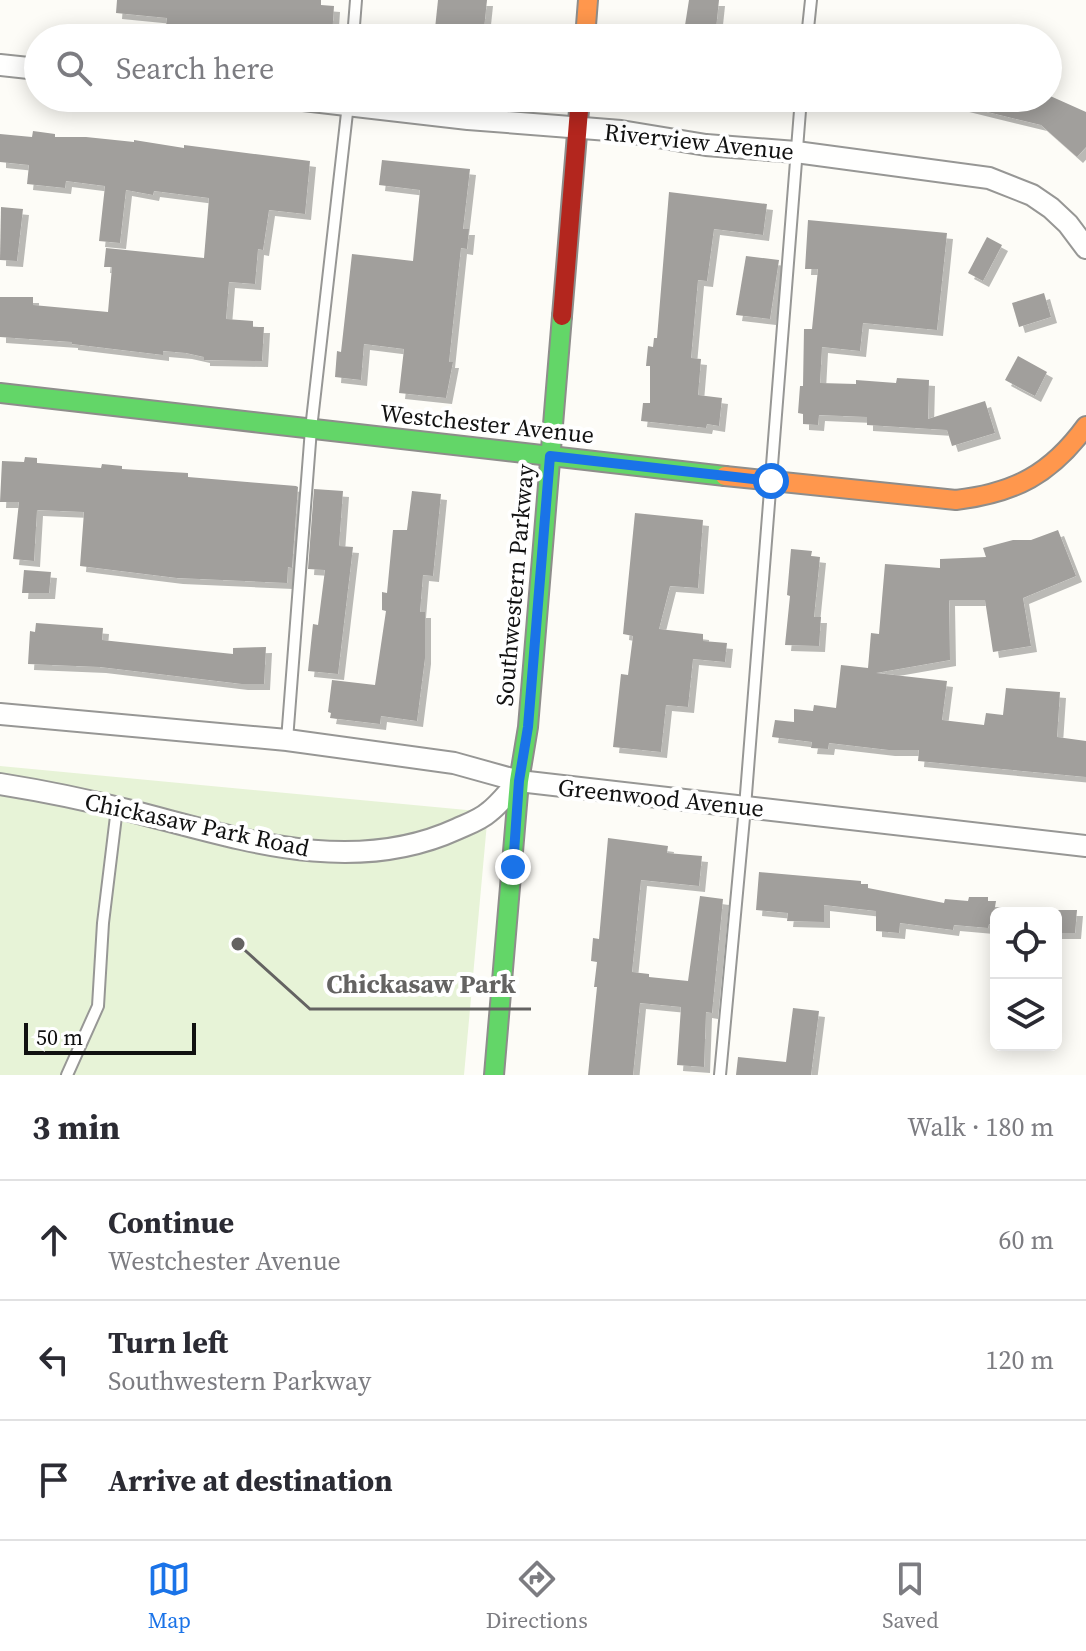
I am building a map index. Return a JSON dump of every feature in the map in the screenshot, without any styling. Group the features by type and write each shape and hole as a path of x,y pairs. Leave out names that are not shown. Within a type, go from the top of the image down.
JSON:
{"street":[{"path":"586,24 588,0"},
{"path":"0,65 24,68"},
{"name":"Riverview Avenue","path":"433,112 577,129 621,131 706,145 796,152 989,178 1032,195 1051,208 1086,248"},
{"name":"Southwestern Parkway","path":"494,1075 519,781 528,727 579,112"},
{"name":"Westchester Avenue","path":"0,393 956,500 979,498 1022,485 1050,467 1076,442 1086,426"},
{"name":"Greenwood Avenue","path":"0,714 287,740 454,763 519,781 1086,846"},
{"name":"Chickasaw Park Road","path":"0,784 44,791 244,840 319,852 385,852 412,846 466,826 489,813 519,781"}],"lane":[{"path":"354,24 356,0"},
{"path":"808,24 811,0"},
{"path":"287,740 311,429 347,112"},
{"path":"720,1075 745,807 800,112"},
{"path":"67,1075 98,1006 103,923 117,808"}],"green space":[{"path":"0,766 488,812 464,1075 0,1075"}],"building":[{"path":"117,0 321,0 321,5 334,6 333,24 166,24 167,18 116,13"},
{"path":"438,0 487,0 484,24 435,24"},
{"path":"689,0 719,0 716,24 685,24"},
{"path":"1062,101 1086,112 1086,147 1077,157 1041,125 988,112 1062,112"},
{"path":"33,131 55,134 55,137 134,140 310,161 305,214 269,210 263,250 258,249 255,284 229,282 226,319 253,321 253,327 264,327 262,361 204,360 204,357 186,353 163,351 163,355 72,342 0,337 0,297 33,297 33,305 108,312 112,267 104,267 106,248 204,258 209,198 126,190 120,243 99,241 105,186 66,181 65,188 27,184 29,165 0,162 0,134 32,137"},
{"path":"382,160 470,169 463,229 469,229 467,249 461,248 449,362 453,362 446,398 399,393 404,349 364,344 361,380 335,377 337,351 341,352 352,254 413,261 420,190 379,185"},
{"path":"669,192 767,204 763,235 714,229 707,281 698,280 691,358 701,359 698,395 722,398 719,426 707,424 706,428 641,421 643,403 650,403 650,366 646,366 648,346 653,347 654,338 657,338"},
{"path":"1,207 23,209 17,261 0,260"},
{"path":"808,220 947,233 937,330 863,323 860,351 822,347 820,383 856,384 856,380 896,383 897,378 929,380 928,419 985,401 995,433 952,446 947,430 867,425 867,417 819,415 818,425 803,424 803,414 798,413 800,386 803,386 804,329 812,329 818,269 805,269"},
{"path":"987,237 1002,245 983,281 968,273"},
{"path":"746,256 779,260 770,319 736,315"},
{"path":"1044,293 1051,317 1019,327 1012,303"},
{"path":"1018,356 1047,372 1035,396 1005,380"},
{"path":"25,457 37,458 37,463 101,468 102,464 122,466 122,469 188,473 188,477 296,486 292,568 288,567 287,583 177,578 80,566 84,512 37,510 34,561 13,559 19,502 0,502 2,461 24,462"},
{"path":"314,489 343,491 339,546 353,547 338,674 308,671 313,624 318,625 325,570 308,569"},
{"path":"412,491 441,494 433,576 423,575 420,612 425,612 425,658 417,721 381,716 380,724 330,718 332,680 375,685 386,611 382,610 382,592 387,593 393,530 407,530"},
{"path":"635,513 703,520 698,588 670,586 659,629 703,634 703,641 727,643 725,662 693,659 688,707 666,705 661,752 613,747 621,674 628,675 633,636 623,634"},
{"path":"1058,530 1076,576 1023,598 1031,646 993,652 985,600 949,600 950,660 876,673 947,681 942,720 984,725 986,713 1003,715 1006,688 1060,692 1057,737 1086,741 1086,777 918,761 919,750 829,743 828,749 811,748 812,742 772,737 775,720 794,722 794,709 813,711 814,705 836,708 841,665 868,668 871,633 879,634 885,564 940,568 940,559 986,557 983,548 1013,540 1031,540"},
{"path":"791,549 812,551 811,556 820,557 814,617 821,617 819,646 785,645"},
{"path":"24,570 51,572 49,593 22,593"},
{"path":"36,623 103,628 102,640 233,654 233,648 266,647 264,684 100,667 28,664 30,631 35,632"},
{"path":"608,838 668,846 667,853 702,856 699,886 641,880 632,972 688,981 700,896 723,899 712,1013 706,1012 704,1067 677,1065 681,1007 640,1003 633,1075 588,1075 597,987 594,987 597,962 591,961 593,938 599,939"},
{"path":"759,872 861,881 861,884 868,884 868,888 944,903 945,899 968,901 969,897 988,897 988,901 996,901 995,907 990,907 988,928 954,925 953,930 900,923 899,933 876,931 876,911 824,905 824,922 787,921 788,913 756,910"},
{"path":"1062,910 1077,910 1075,933 1062,933"},
{"path":"793,1008 819,1011 811,1075 736,1075 738,1057 786,1062"}],"traffic: fast":[{"path":"494,1075 519,781 528,727 562,316"},
{"path":"0,393 725,476"}],"traffic: slow":[{"path":"586,24 588,0"},
{"path":"725,476 956,500 996,492 1030,478 1059,457 1086,426"}],"traffic: jam":[{"path":"562,316 579,112"}],"place":[{"name":"Chickasaw Park","path":"238,944"}],"route":[{"path":"513,867 550,456 771,481"}]}
